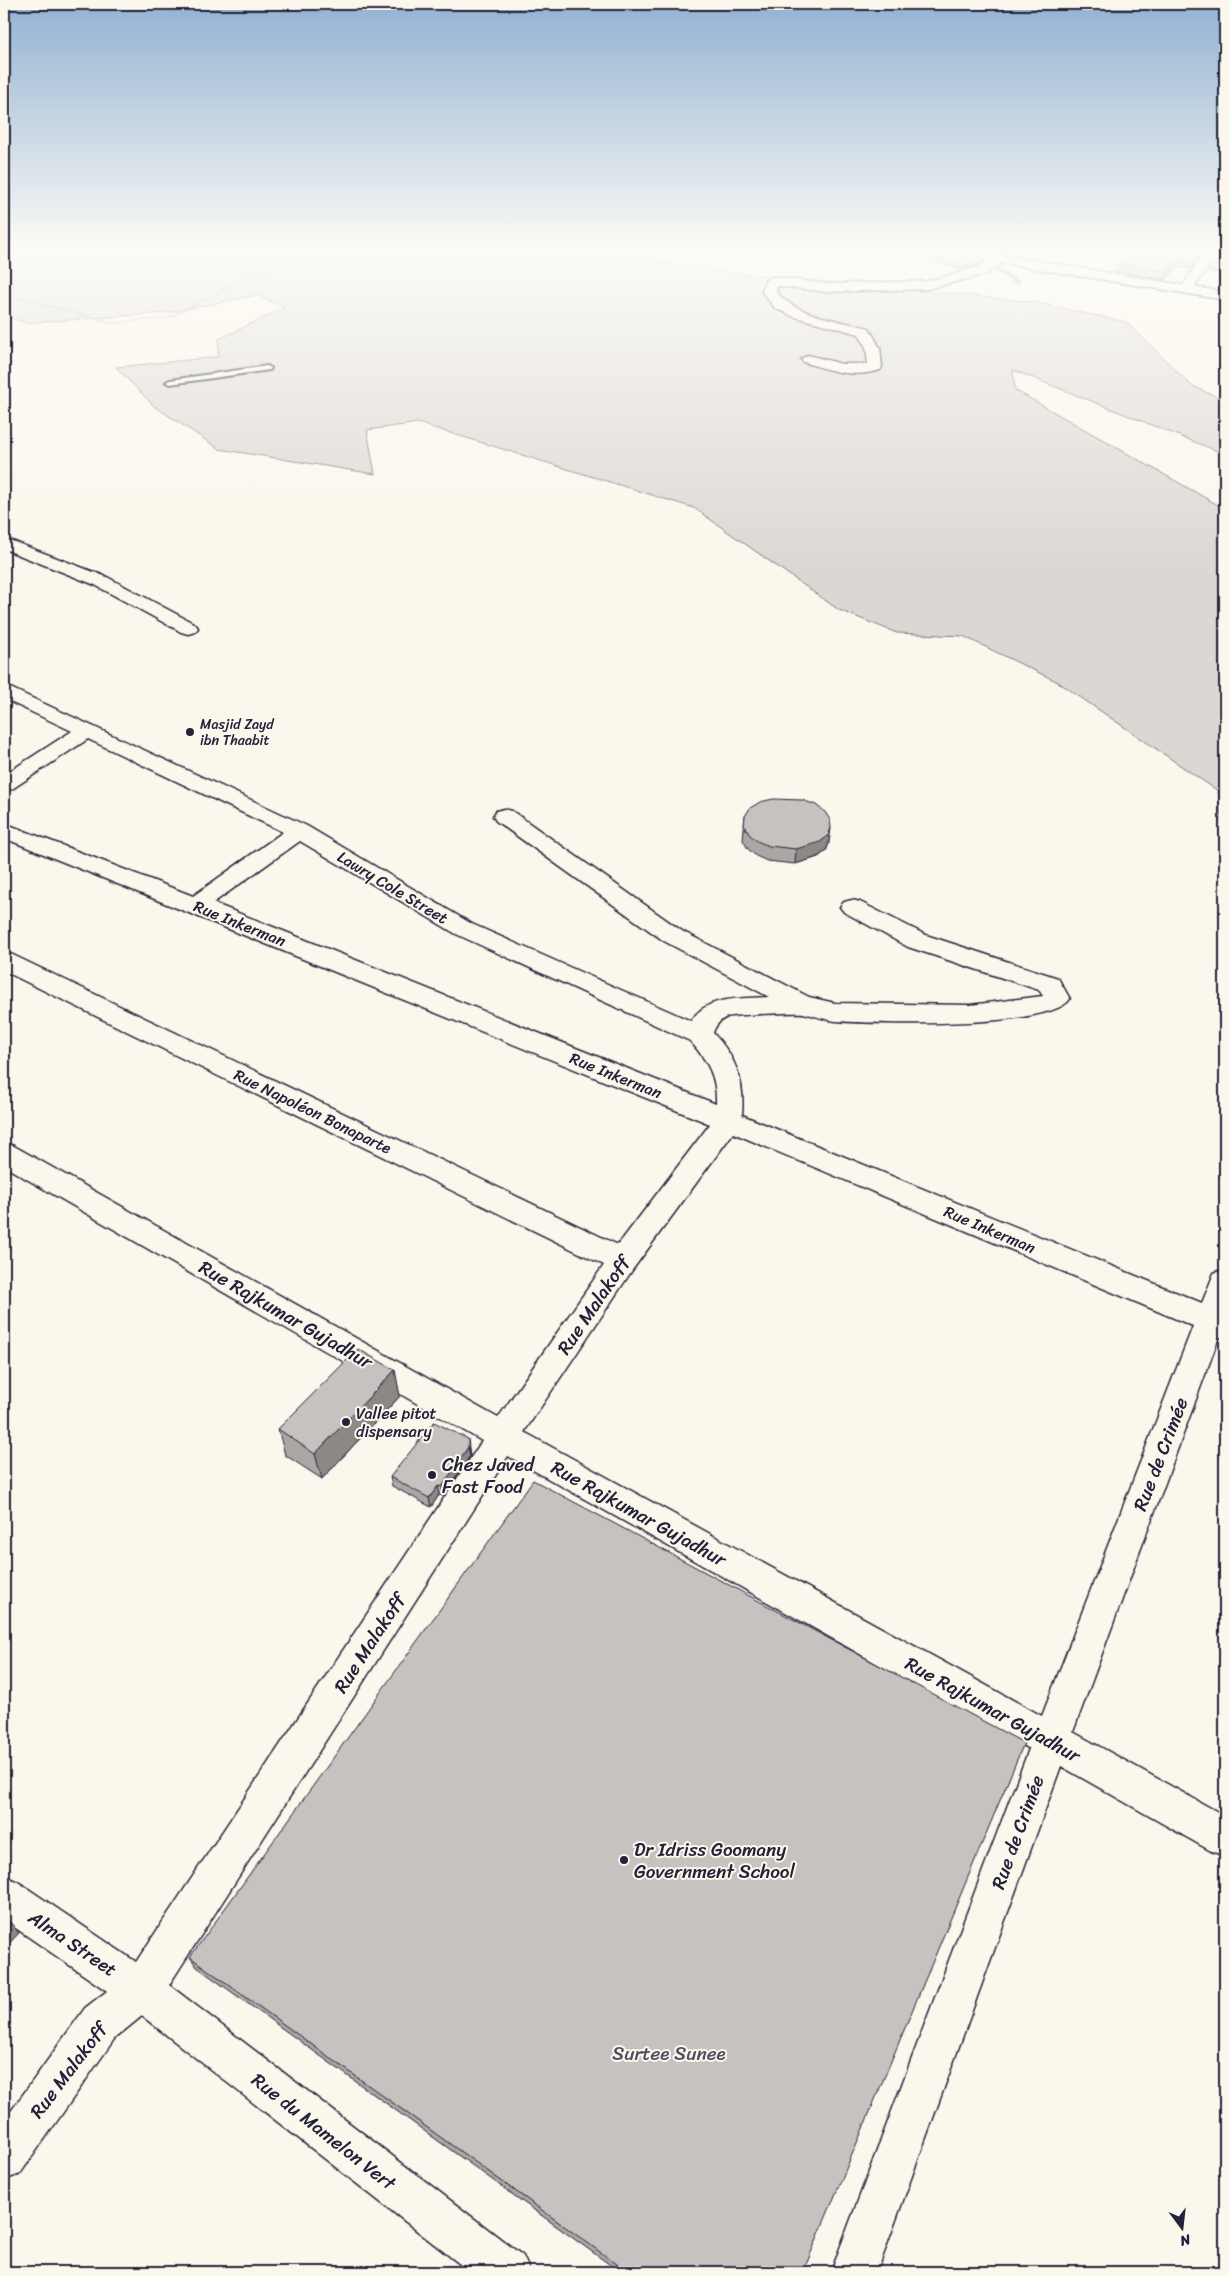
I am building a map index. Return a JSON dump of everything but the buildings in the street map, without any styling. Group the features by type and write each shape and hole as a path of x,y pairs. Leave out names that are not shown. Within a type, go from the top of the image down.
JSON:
{"street":[{"path":"808,359 830,366 867,370 874,367 876,361 874,356"},
{"path":"4,543 101,581 188,628"},
{"name":"Lawry Cole Street","path":"10,698 86,731 300,831 464,929 699,1036 718,1053 725,1070 731,1095 728,1120"},
{"path":"4,784 86,731"},
{"path":"504,816 673,936 802,1004 835,1012 970,1014 1026,1008 1047,1004 1057,999 1048,984 917,941 852,907"},
{"name":"Rue Inkerman","path":"4,830 728,1120 1218,1323"},
{"path":"195,905 300,831"},
{"name":"Rue Napoléon Bonaparte","path":"4,961 623,1260"},
{"path":"699,1036 704,1021 720,1009 802,1004"},
{"name":"Rue Malakoff","path":"4,2158 100,2023 142,1990 503,1438 623,1260 728,1120"},
{"name":"Rue Rajkumar Gujadhur","path":"4,1153 503,1438 1225,1837"},
{"name":"Rue de Crimée","path":"854,2272 1051,1741 1218,1323 1225,1281"},
{"name":"Alma Street","path":"4,1896 142,1990"},
{"name":"Rue du Mamelon Vert","path":"142,1990 507,2272"}],"lane":[{"path":"170,382 268,368"}],"shaded area":[{"path":"1161,356 1192,386 1225,400 1225,454 1013,370 1015,390 1225,509 1225,838 1223,837 1218,791 1058,682 963,636 897,633 839,610 694,508 418,423 367,430 375,474 219,449 154,406 116,367 218,357"}],"place":[{"name":"Masjid Zayd ibn Thaabit","path":"190,732"},
{"name":"Vallee pitot dispensary","path":"346,1422"},
{"name":"Chez Javed Fast Food","path":"432,1475"},
{"name":"Dr Idriss Goomany Government School","path":"624,1860"}],"park label":[{"name":"Surtee Sunee","path":"669,2053"}]}
